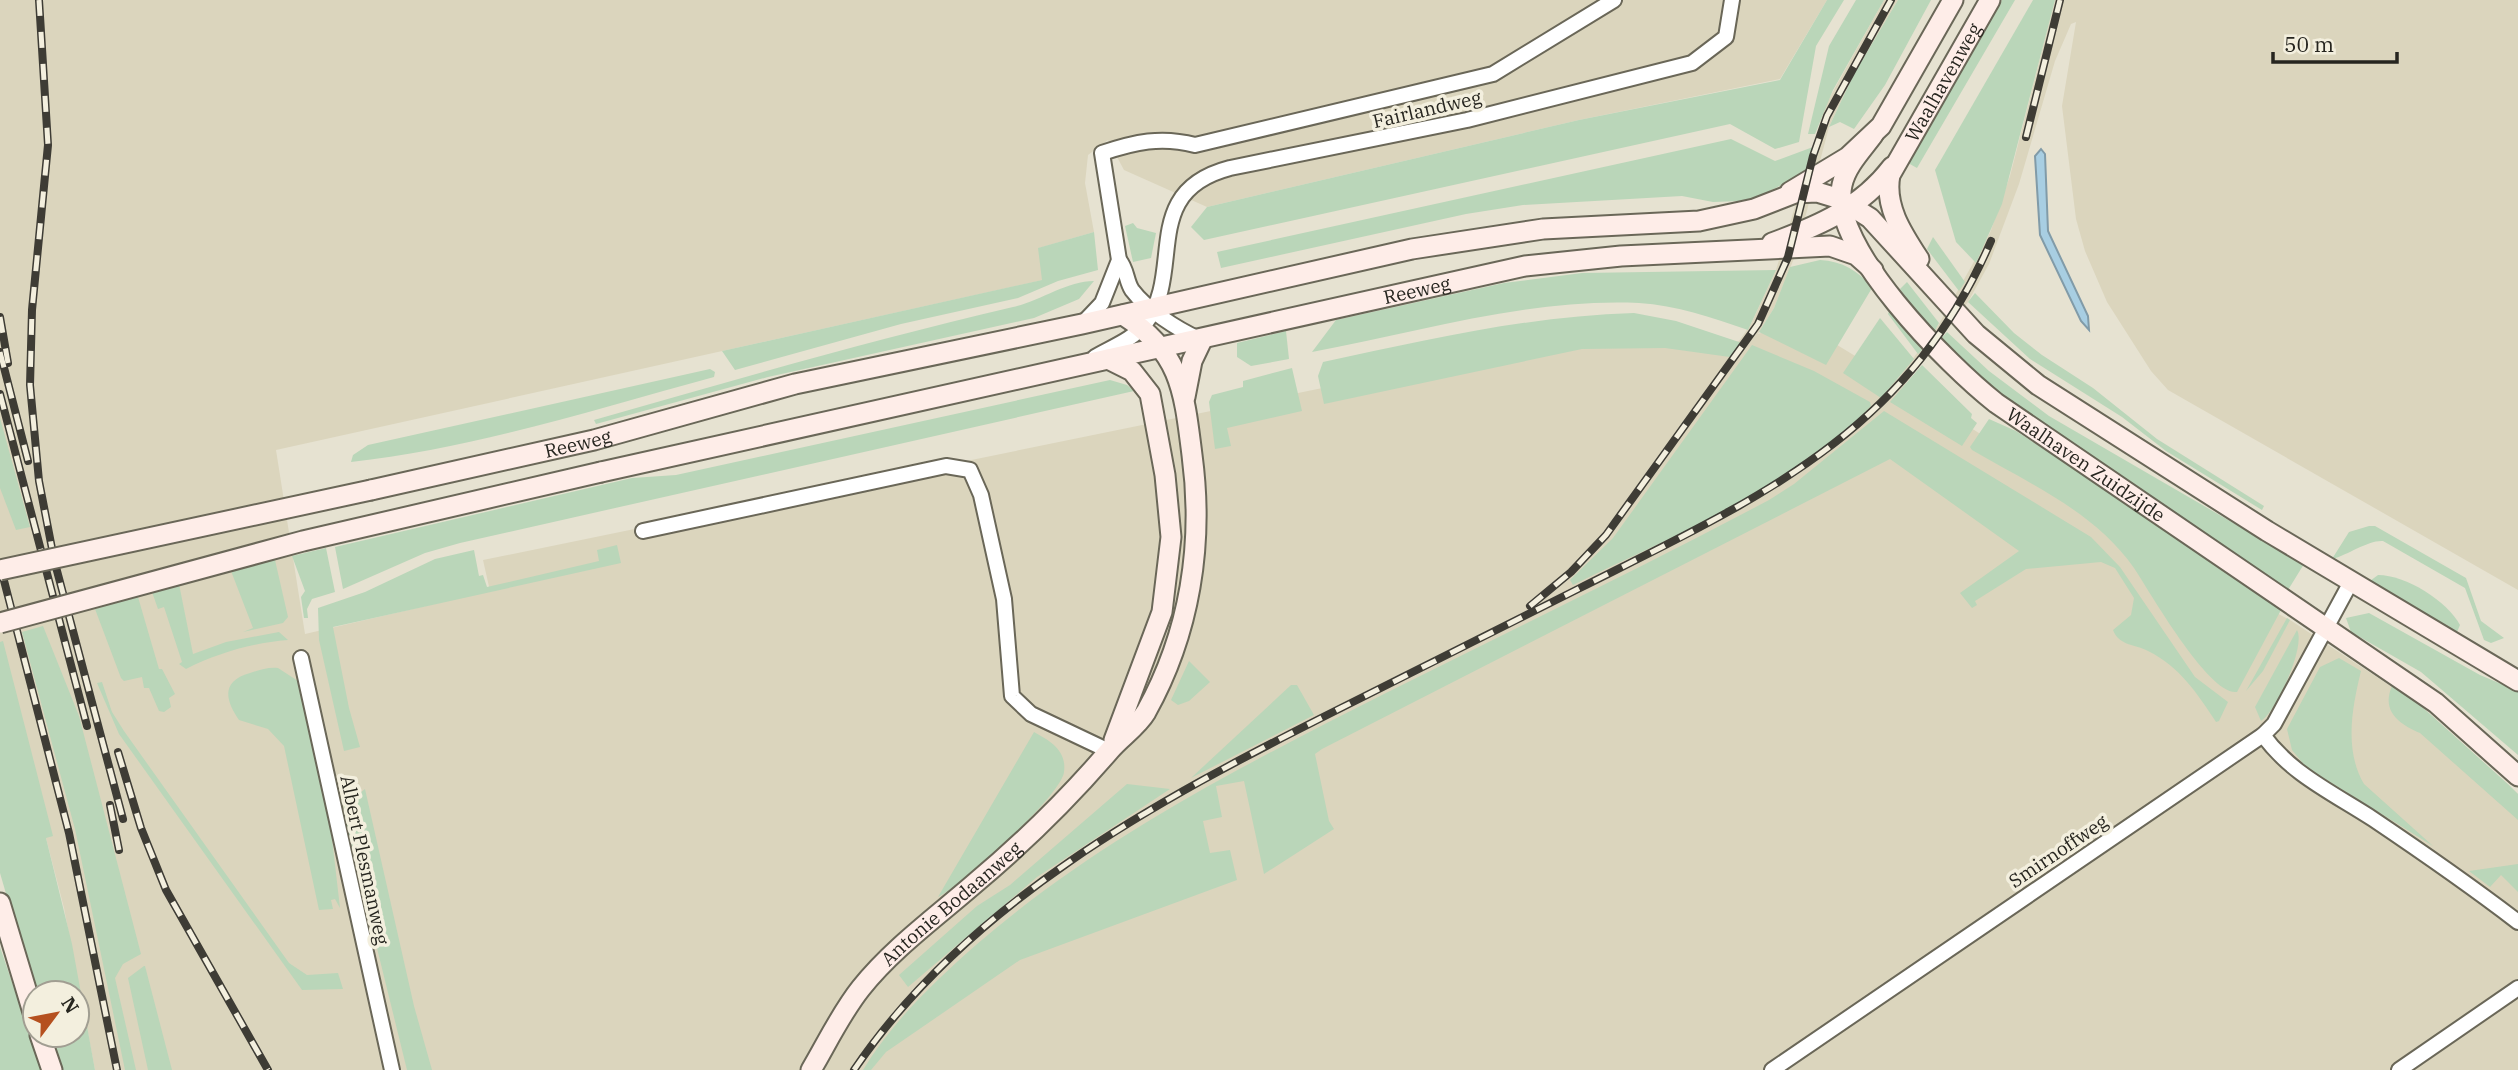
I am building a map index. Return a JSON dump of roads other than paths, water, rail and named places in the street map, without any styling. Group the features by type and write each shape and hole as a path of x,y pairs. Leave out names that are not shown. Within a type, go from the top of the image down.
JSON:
{"main road":[{"name":"Waalhavenweg","path":"1851,158 1873,135 1901,94 1953,0"},
{"name":"Waalhavenweg","path":"1885,182 1990,0"},
{"name":"Reeweg","path":"1777,199 1851,158"},
{"path":"1849,207 1842,184 1851,158"},
{"name":"Reeweg","path":"1755,250 1849,207 1885,182"},
{"name":"Waalhaven Zuidzijde","path":"1885,182 1891,208 1908,242 1950,303 1976,334"},
{"name":"Reeweg","path":"0,570 594,440 795,384 1469,239 1542,229 1699,221 1735,214 1806,192 1849,207"},
{"name":"Waalhaven Zuidzijde","path":"1849,207 1851,236 1873,270 1936,350 1996,403 2436,703 2518,776"},
{"name":"Waalhaven Zuidzijde","path":"1849,207 1976,334 2038,385 2267,531 2518,681"},
{"name":"Reeweg","path":"0,623 303,541 1084,362 1202,340 1525,267 1621,256 1830,246 1849,251"},
{"name":"Waalhaven Zuidzijde","path":"1849,251 1873,270"},
{"name":"Antonie Bodaanweg","path":"811,1070 845,1010 878,969 1066,800 1144,714 1169,662 1190,594 1196,518 1194,466 1184,401 1163,348 1123,315"},
{"name":"Antonie Bodaanweg","path":"1184,401 1192,361 1202,340"},
{"name":"Antonie Bodaanweg","path":"1108,359 1132,371 1150,394 1166,475 1171,537 1162,612 1109,751"},
{"path":"0,903 23,979"},
{"path":"45,1049 52,1070"}],"street":[{"name":"Fairlandweg","path":"1119,260 1102,153 1139,141 1170,138 1195,145 1493,74 1614,0"},
{"name":"Fairlandweg","path":"1153,308 1176,209 1188,189 1209,175 1467,120 1692,62 1726,37 1732,0"},
{"path":"1082,324 1102,303 1119,260 1126,268 1130,288 1184,332 1202,340"},
{"path":"1161,280 1173,296 1183,301"},
{"name":"Reeweg","path":"1084,362 1130,337 1141,328 1153,308"},
{"path":"643,530 956,465 970,470 981,495 1007,619 1012,696 1031,714 1109,751"},
{"path":"2326,627 2352,580"},
{"name":"Smirnoffweg","path":"1772,1070 2263,735 2274,724 2326,627"},
{"name":"Albert Plesmanweg","path":"301,658 392,1070"},
{"path":"2263,735 2293,769 2381,825 2518,922"},
{"path":"2399,1070 2518,988"}],"water":[{"path":"2041,149 2045,154 2048,231 2088,316 2089,330 2081,321 2040,235 2035,156"}],"railway":[{"path":"39,0 48,145 32,310 30,385 39,481 54,559"},
{"path":"1530,606 1571,572 1606,535 1758,324 1788,257 1813,156 1827,116 1891,0"},
{"path":"2026,137 2060,0"},
{"path":"854,1070 900,1010 952,956 1009,906 1070,861 1134,820 1266,746 1705,524 1764,491 1819,454 1870,413 1916,365 1956,308 1991,241"},
{"path":"0,317 8,363"},
{"path":"0,352 28,461"},
{"path":"0,394 87,726"},
{"path":"52,552 123,819"},
{"path":"0,565 69,833 117,1070"},
{"path":"118,752 141,828 166,890 268,1070"},
{"path":"110,805 119,850"}]}
